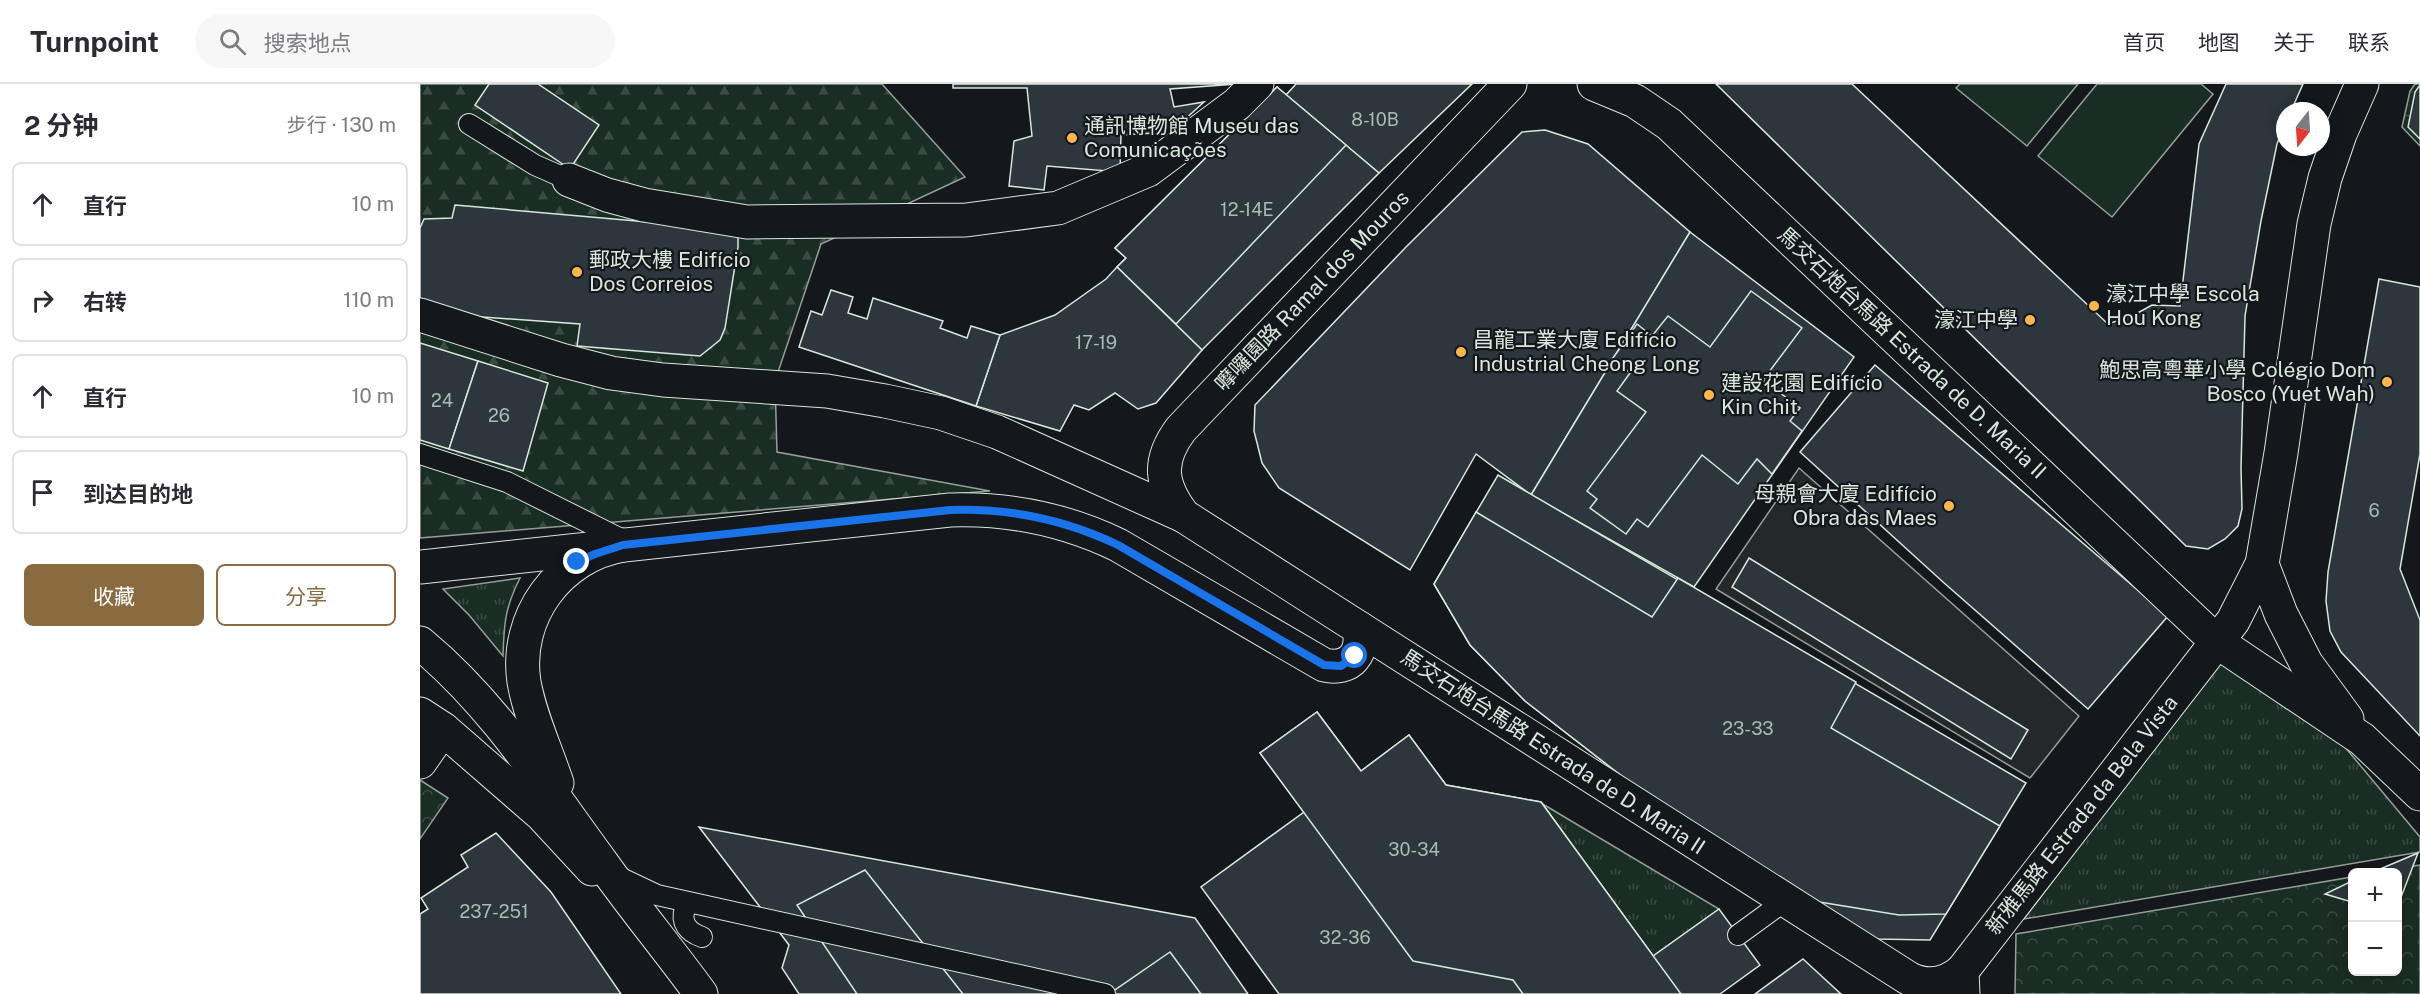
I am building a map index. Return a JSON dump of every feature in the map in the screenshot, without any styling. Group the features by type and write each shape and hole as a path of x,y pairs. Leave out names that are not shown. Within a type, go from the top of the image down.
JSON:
{"main road":[{"path":"569,180 607,195 644,205 747,222 966,220 1058,208 1148,170 1237,104 1257,84"},
{"name":"嚤囉園路 Ramal dos Mouros","path":"1184,516 1172,501 1165,482 1164,463 1169,444 1180,429 1510,84"},
{"name":"馬交石炮台馬路 Estrada de D. Maria II","path":"1594,84 1635,101 1669,124 2216,641 2362,739"},
{"path":"2362,84 2336,145 2314,224 2281,453 2262,564 2281,614 2306,663 2362,739 2420,794"},
{"name":"馬交石炮台馬路 Estrada de D. Maria II","path":"420,315 561,360 611,373 663,380 827,392 941,413 997,432 1184,516 1915,981 1930,984 1945,981 1963,982"},
{"path":"420,567 950,510 999,510 1049,519 1111,542 1324,665 1341,666 1355,656 1360,648 1359,628"},
{"path":"567,813 526,693 523,674 524,644 533,615 542,597 561,575 586,558 628,545"},
{"name":"新雅馬路 Estrada da Bela Vista","path":"1963,982 2232,621 2262,564"},
{"path":"420,643 452,670 507,732 701,994"},
{"path":"420,762 431,722 542,814 675,958"}],"lane":[{"path":"470,124 535,165 569,180"},
{"path":"420,454 507,482 628,545"},
{"path":"603,864 639,888 657,895 1105,994"},
{"path":"1738,935 1786,900"},
{"path":"692,903 685,908 683,921 687,928 702,937"}],"green space":[{"path":"420,84 882,84 965,177 821,244 775,381 777,452 990,491 420,538"},
{"path":"1960,84 2078,84 2027,146 1956,88"},
{"path":"2097,84 2201,84 2213,94 2112,217 2038,156"},
{"path":"2415,84 2420,84 2420,146 2402,127 2410,91"},
{"path":"520,578 506,616 503,656 469,615 443,589"},
{"path":"2218,662 2344,746 2420,837 2420,852 2024,919"},
{"path":"420,780 448,798 420,839"},
{"path":"1541,803 1719,909 1653,956"},
{"path":"2420,865 2420,994 2015,994 2016,934 2348,878 2348,976 2402,976 2401,868"}],"shaded area":[{"path":"1799,468 2079,716 2030,778 1716,589"}],"building":[{"path":"489,84 538,84 599,125 570,169 475,105"},
{"name":"通訊博物館 Museu das Comunicações","path":"953,84 1237,84 1170,89 1174,107 1204,102 1171,132 1121,135 1120,172 1047,166 1044,190 1009,186 1014,141 1032,136 1027,88 953,88"},
{"path":"1296,84 1472,84 1379,173 1286,95"},
{"name":"濠江中學","path":"1716,84 1852,84 2108,324 2134,315 2152,305 2180,306 2199,144 2226,84 2303,84 2295,102 2276,102 2276,149 2245,316 2242,509 2238,526 2225,539 2208,549 2186,546"},
{"path":"2420,85 2420,139 2408,127 2415,92"},
{"path":"1277,87 1379,173 1202,350 1117,267 1126,258 1115,248"},
{"path":"1277,87 1346,145 1176,324 1117,267 1126,258 1115,248"},
{"name":"昌龍工業大廈 Edifício Industrial Cheong Long","path":"1545,130 1588,144 1690,232 1531,495 1476,454 1410,570 1279,488 1262,463 1254,431 1255,405 1406,247 1522,132"},
{"name":"郵政大樓 Edifício Dos Correios","path":"455,205 728,229 738,237 738,247 725,328 720,340 700,356 577,346 580,324 468,316 427,303 420,298 420,228 424,219 452,218"},
{"name":"建設花園 Edifício Kin Chit","path":"1690,232 1854,357 1694,587 1531,495"},
{"path":"1117,267 1202,350 1156,403 1138,409 1115,393 1089,410 1074,405 1060,431 976,406 1000,335 1055,315 1106,279"},
{"name":"鮑思高粵華小學 Colégio Dom Bosco (Yuet Wah)","path":"2379,279 2420,287 2420,454 2400,569 2420,620 2420,736 2341,652 2330,631 2326,601 2328,572"},
{"path":"831,290 853,297 848,313 867,319 873,298 943,321 940,328 967,338 971,326 1000,335 976,406 799,347 811,311 822,315"},
{"path":"1751,291 1802,328 1763,380 1800,408 1790,421 1802,431 1772,474 1757,459 1738,484 1702,455 1648,527 1637,519 1626,534 1590,508 1597,499 1587,491 1646,412 1617,391 1630,373 1613,358 1637,324 1652,336 1668,316 1710,347"},
{"path":"420,343 478,361 449,449 420,440"},
{"path":"478,361 548,383 523,471 449,449"},
{"name":"母親會大廈 Edifício Obra das Maes","path":"1875,365 2168,616 2088,709 1800,452"},
{"path":"1498,475 2026,783 1930,940 1876,939 1663,808 1525,701 1470,645 1434,584"},
{"path":"1476,512 1652,617 1678,578 1856,682 1831,728 2000,826 1946,914 1899,915 1795,898 1663,808 1525,701 1470,645 1434,584"},
{"path":"1749,558 2028,730 2011,759 1732,587"},
{"path":"1317,712 1361,771 1409,735 1446,785 1541,802 1653,956 1719,909 1760,965 1720,994 1279,994 1201,887 1304,812 1260,753"},
{"path":"1317,712 1361,771 1409,735 1446,785 1541,802 1681,994 1523,994 1513,980 1413,961 1260,753"},
{"path":"699,827 1195,918 1248,994 799,994 782,968 789,945"},
{"path":"496,833 551,892 621,994 420,994 420,914 428,909 421,898 468,867 461,855"},
{"path":"2418,853 2402,895 2402,868 2382,868"},
{"path":"865,870 963,994 857,994 797,905"},
{"path":"2348,883 2348,901 2325,894"},
{"path":"1170,952 1201,994 1109,994"},
{"path":"1803,959 1841,994 1755,994"}],"place":[{"name":"通訊博物館 Museu das Comunicações","path":"1072,138"},
{"name":"郵政大樓 Edifício Dos Correios","path":"577,272"},
{"name":"濠江中學 Escola Hou Kong","path":"2094,306"},
{"name":"濠江中學","path":"2030,320"},
{"name":"昌龍工業大廈 Edifício Industrial Cheong Long","path":"1461,352"},
{"name":"鮑思高粵華小學 Colégio Dom Bosco (Yuet Wah)","path":"2387,382"},
{"name":"建設花園 Edifício Kin Chit","path":"1709,395"},
{"name":"母親會大廈 Edifício Obra das Maes","path":"1949,506"}],"route":[{"path":"577,562 623,545 950,510 975,509 1024,513 1073,526 1118,545 1324,665 1341,666 1355,656"}]}
